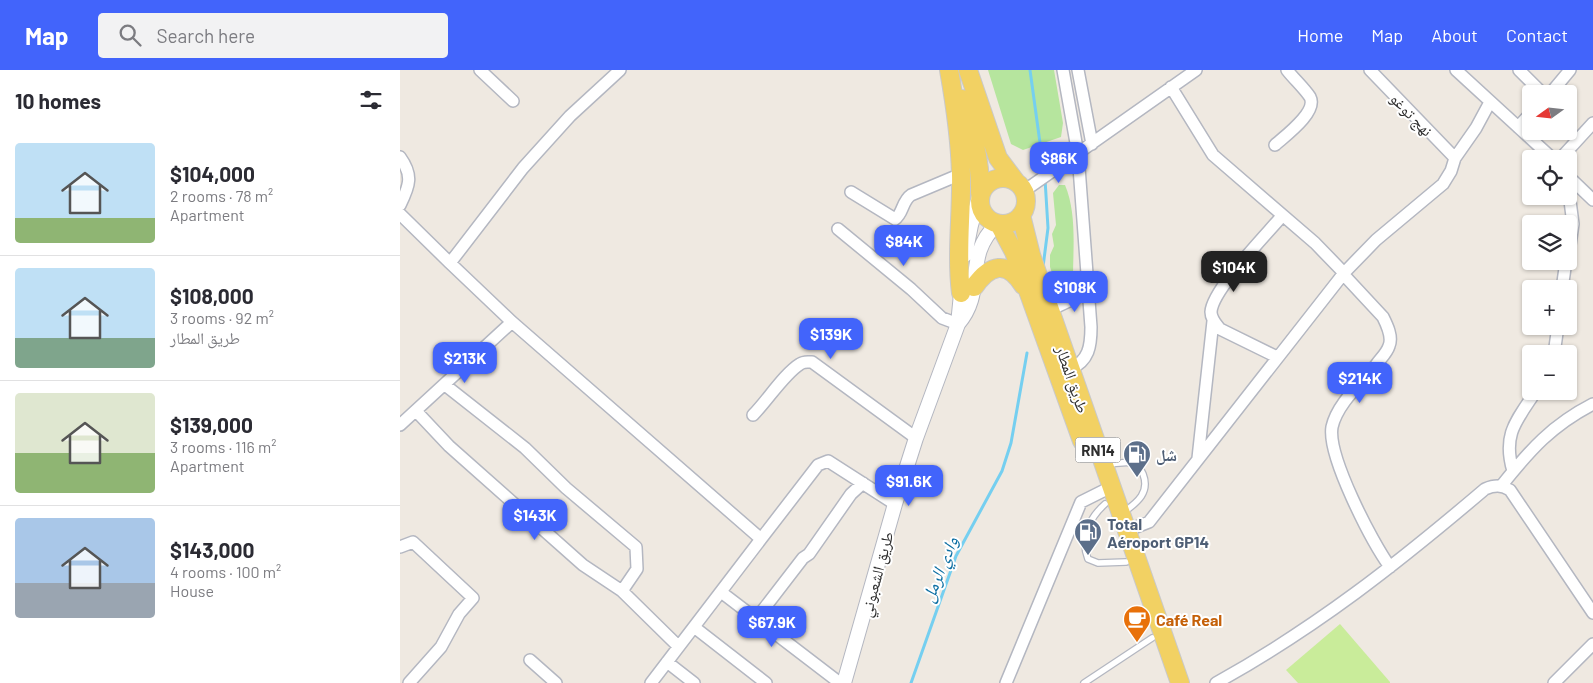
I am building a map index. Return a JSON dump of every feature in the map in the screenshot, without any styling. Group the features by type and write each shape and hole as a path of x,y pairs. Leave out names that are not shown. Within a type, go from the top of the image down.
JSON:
{"main road":[{"path":"949,70 957,119 961,174 958,261 967,290 990,271 1002,268 1015,272 1028,293"},
{"name":"RN14","path":"954,70 974,136 980,173 980,195 983,214 998,224"},
{"path":"968,70 998,158 1020,186"},
{"path":"980,195 989,182 995,178 1010,178 1020,186"},
{"name":"RN14","path":"1020,186 1026,204 1021,215"},
{"path":"998,224 1011,223 1021,215"},
{"name":"طريق المطار","path":"1021,215 1032,256 1103,465 1105,494 1123,523 1180,683"},
{"name":"طريق المطار","path":"998,224 1014,252 1105,494 1126,562 1168,683"}],"street":[{"path":"480,70 513,101"},
{"path":"450,263 529,160 570,116 620,70"},
{"path":"1063,70 1078,154 1091,327 1089,352 1079,365 1070,369"},
{"path":"1078,70 1092,144"},
{"path":"1020,186 1078,154 1196,70"},
{"path":"1274,145 1304,118 1312,105 1311,99 1287,70"},
{"name":"نهج توغو","path":"1370,70 1455,158"},
{"path":"1456,70 1543,150"},
{"path":"1519,70 1534,85"},
{"path":"1558,85 1570,70"},
{"path":"1171,87 1213,155 1315,243 1383,317 1387,325 1390,341 1384,355 1344,404 1334,420 1331,437 1361,515 1381,554 1390,567"},
{"path":"1123,523 1149,522 1344,273 1376,240 1437,191 1448,178 1455,158 1476,128 1490,102"},
{"path":"1518,127 1522,123"},
{"path":"1568,150 1593,123"},
{"path":"400,156 409,171 410,180 400,205"},
{"path":"851,192 895,219 899,216 906,199 911,195 961,174"},
{"path":"1577,185 1593,200"},
{"name":"طريق الشعبوني","path":"844,683 895,504 916,438 958,324 970,307 967,290 968,240 980,195"},
{"path":"400,214 512,322 761,539"},
{"path":"1198,459 1213,321 1211,313 1213,303 1220,289 1282,216"},
{"name":"طريق الشعبوني","path":"967,290 980,245 998,224"},
{"path":"838,229 911,288 942,318 958,324"},
{"path":"1050,310 1088,292"},
{"path":"1213,321 1220,329 1277,357"},
{"path":"400,425 512,322"},
{"path":"753,415 794,369 806,361 812,362 916,438"},
{"path":"445,385 525,448 566,488 636,547 637,569 622,591"},
{"path":"1513,471 1508,452 1508,443 1512,429 1530,400"},
{"path":"1216,683 1300,634 1351,599 1485,489 1502,485 1548,433 1562,421 1593,404"},
{"path":"416,411 449,446 583,565 622,591 678,646"},
{"path":"651,683 818,465 828,461 895,504"},
{"path":"756,619 803,558 813,548 851,494 863,483"},
{"path":"1502,485 1510,490 1593,613"},
{"path":"1006,683 1081,502 1105,494"},
{"path":"400,547 413,542 474,598 459,614 441,647 409,683"},
{"path":"721,592 840,683"},
{"path":"694,627 766,683"},
{"path":"1554,683 1593,644"},
{"path":"530,660 556,683"},
{"path":"667,662 694,683"}],"lane":[{"path":"1103,465 1130,462 1142,472 1146,485 1143,495 1123,523"},
{"path":"1105,494 1084,537 1085,551 1088,559 1098,563 1126,562"},
{"path":"1084,683 1152,638"}],"green space":[{"path":"988,70 1054,70 1063,123 1061,137 1023,150 1011,144"},
{"path":"1059,185 1065,185 1069,196 1074,231 1073,279 1061,285 1054,279 1050,267 1050,255 1054,246 1052,234 1056,225 1053,193"},
{"path":"1340,624 1390,683 1298,683 1286,670"}],"waterway":[{"name":"وادي الرمل","path":"1030,70 1044,172"},
{"name":"وادي الرمل","path":"1043,267 1048,228 1045,179"},
{"name":"وادي الرمل","path":"911,683 956,556 1002,471 1011,443 1027,353"}],"place":[{"name":"شل","path":"1137,478"},
{"name":"Total Aéroport GP14","path":"1088,556"},
{"name":"Café Real","path":"1137,643"}]}
